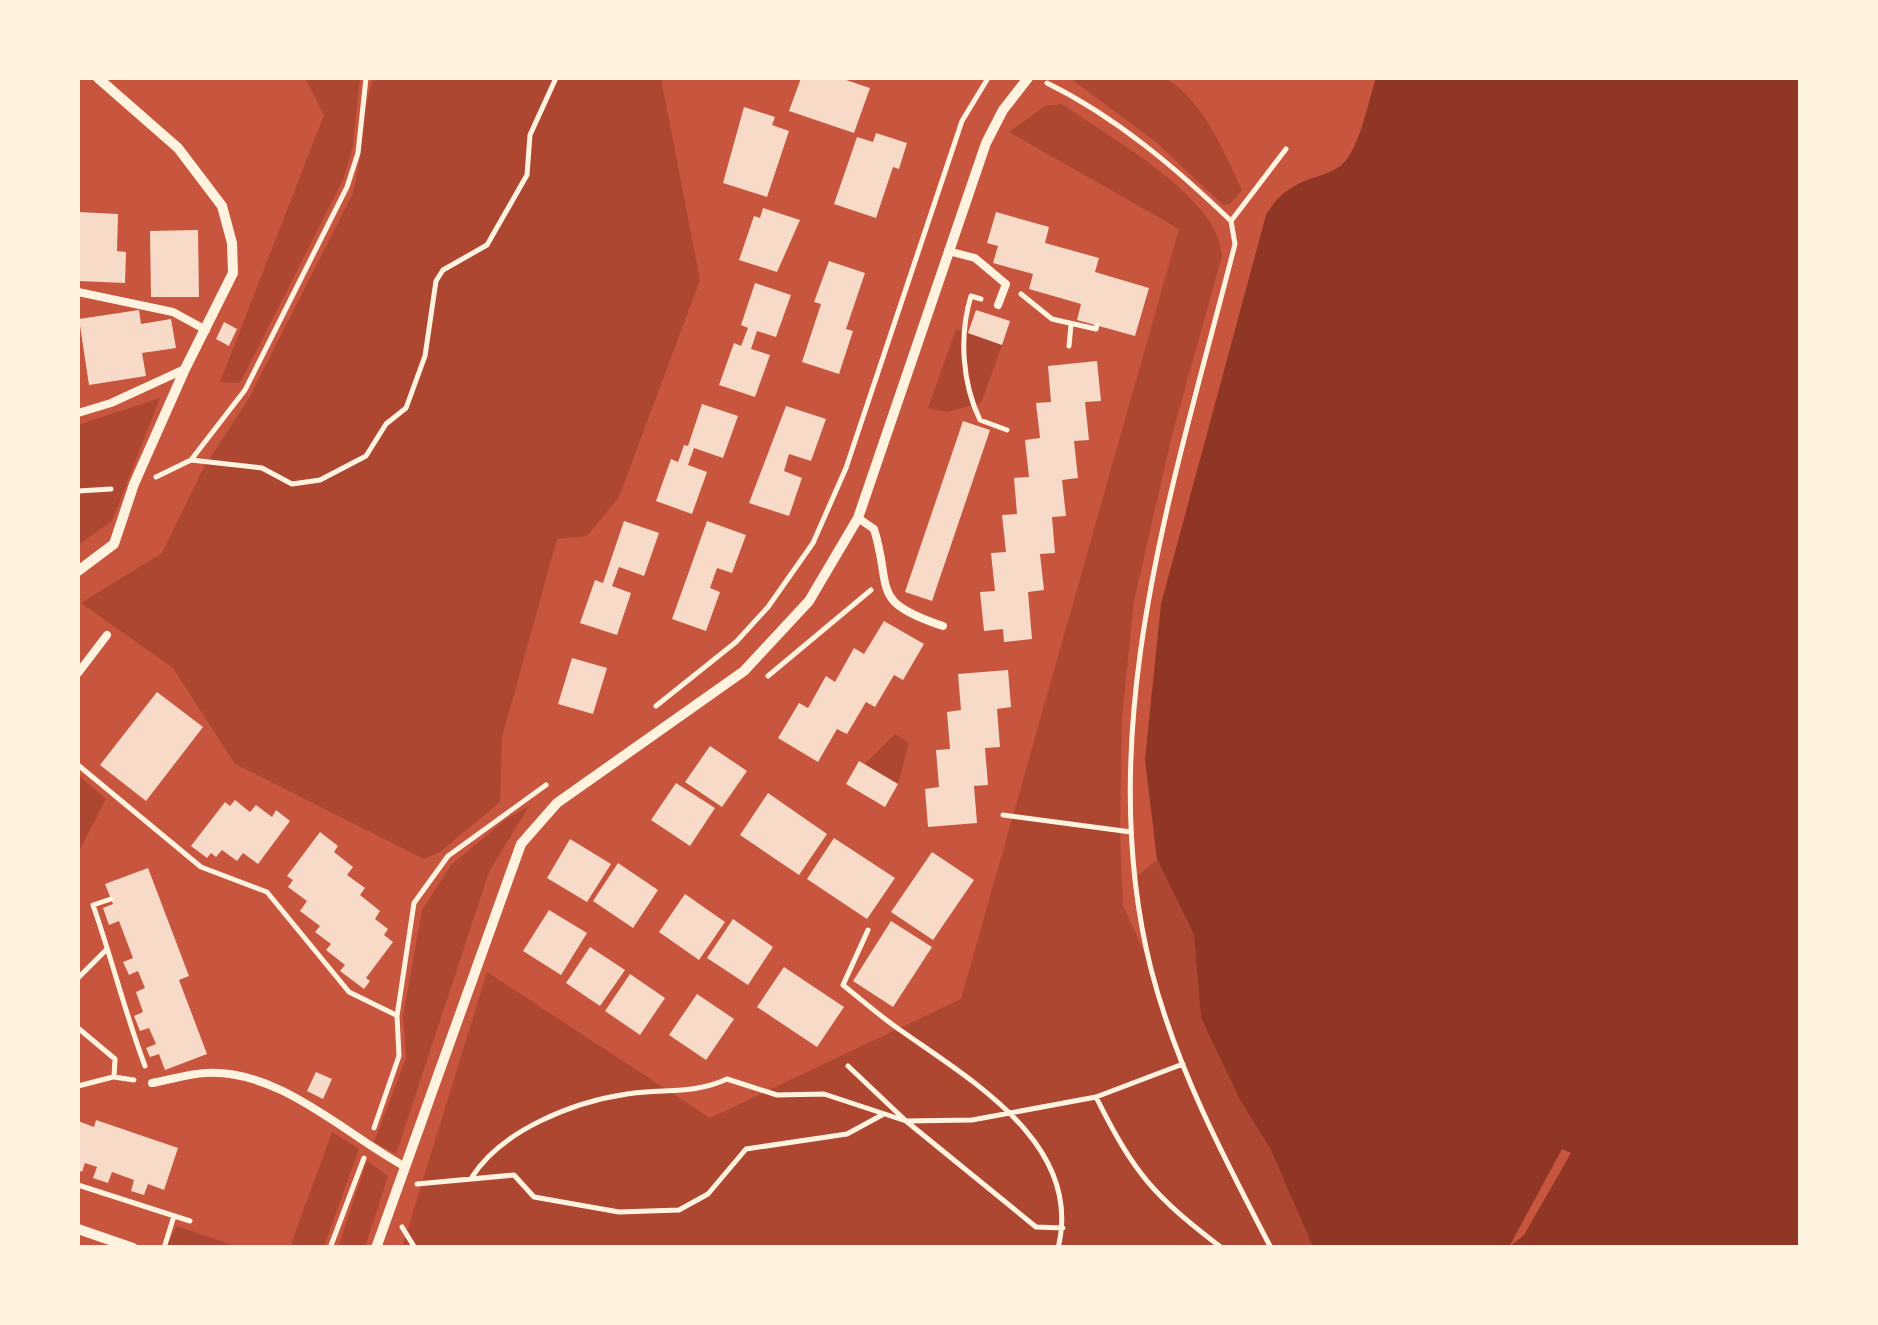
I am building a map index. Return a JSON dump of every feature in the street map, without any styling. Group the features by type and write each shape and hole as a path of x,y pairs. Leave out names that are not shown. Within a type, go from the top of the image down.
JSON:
{"street":[{"path":"78,571 114,544 134,484 184,369 233,273 232,243 222,206 178,148 98,78"},
{"path":"376,1248 508,875 538,820 744,671 809,601 858,518 986,143 1003,110 1028,78"},
{"path":"78,1229 132,1248"}],"lane":[{"path":"948,250 975,258 1006,284 998,305"},
{"path":"78,292 172,312 206,330"},
{"path":"78,413 111,404 184,369"},
{"path":"858,518 874,529 882,586 906,614 943,626"},
{"path":"78,673 106,635"},
{"path":"152,1083 207,1072 242,1078 314,1104 368,1146 404,1166"}],"path":[{"path":"366,78 358,153 347,187 244,390 191,460 262,468 292,484 320,480 366,456 386,424 406,408 425,356 436,281 443,270 487,245 526,175 530,135 556,78"},
{"path":"642,716 736,642 768,607 813,542 846,468 962,121 988,78"},
{"path":"1062,91 1164,159 1231,221 1235,244 1154,575 1137,688 1128,794 1150,967 1183,1064 1214,1138 1271,1248"},
{"path":"1231,221 1286,149"},
{"path":"1006,284 1052,319 1096,329 1097,325"},
{"path":"998,305 971,296 960,330 978,416 984,423 1007,430"},
{"path":"1069,346 1072,324"},
{"path":"78,491 111,489"},
{"path":"765,678 882,586"},
{"path":"78,765 201,867 267,892 349,992 397,1016"},
{"path":"330,1248 399,1056 397,1016 414,904 448,856 552,781"},
{"path":"1003,815 1131,832"},
{"path":"111,899 93,905 121,1005 152,1083"},
{"path":"868,930 842,985 905,1034 965,1071 1011,1113 1036,1143 1058,1189 1062,1228 1058,1248"},
{"path":"78,978 108,948"},
{"path":"78,1028 115,1059 114,1077"},
{"path":"472,1177 519,1128 626,1094 701,1092 727,1079 777,1095 824,1094 906,1120 972,1120 1096,1098 1183,1064"},
{"path":"848,1066 906,1120 1036,1226 1062,1228"},
{"path":"78,1086 114,1077 152,1083"},
{"path":"1096,1098 1126,1158 1159,1200 1222,1248"},
{"path":"400,1180 429,1186 514,1174 534,1198 619,1212 679,1210 708,1194 746,1148 846,1134 884,1114"},
{"path":"78,1185 190,1221"},
{"path":"164,1248 174,1216"}],"shaded area":[{"path":"305,78 360,78 353,146 343,180 240,383 220,382 324,115"},
{"path":"373,78 661,78 700,280 619,497 587,536 557,539 502,737 500,802 440,852 424,859 235,764 173,668 81,603 162,553 203,469 249,398 352,195"},
{"path":"1070,78 1165,78 1191,99 1201,113 1242,190 1230,204 1223,205 1157,143"},
{"path":"1376,78 1800,78 1800,1247 1313,1247 1271,1150 1240,1100 1201,1018 1194,935 1157,860 1145,759 1161,604 1266,215 1287,191 1331,171 1347,159 1361,130"},
{"path":"1062,104 1182,190 1216,234 1222,256 1172,435 1134,601 1122,717 1123,905 1148,961 1135,878 1156,860 1194,935 1201,1018 1240,1100 1271,1150 1313,1247 402,1248 487,972 710,1118 961,999 1179,229 1009,132 1045,106"},
{"path":"956,329 1002,345 981,403 947,412 928,408"},
{"path":"160,398 112,521 78,545 78,425"},
{"path":"895,734 909,743 898,784 865,764"},
{"path":"78,775 106,799 78,853"},
{"path":"529,806 489,872 396,1154 374,1142 406,1058 403,1016 422,910 451,865 505,820"},
{"path":"332,1132 359,1149 324,1247 290,1247"},
{"path":"367,1161 388,1176 365,1247 338,1247"},
{"path":"177,1226 238,1247 166,1246"}],"pier":[{"path":"1562,1149 1571,1153 1524,1235 1509,1247"}],"building":[{"path":"801,78 840,78 870,88 854,133 789,111"},
{"path":"744,107 775,117 772,125 789,131 767,197 723,183"},
{"path":"876,133 907,143 899,169 893,167 876,218 834,204 857,137 873,142"},
{"path":"763,208 800,220 777,272 739,260 754,216 760,218"},
{"path":"78,212 118,214 117,251 126,252 125,283 78,281"},
{"path":"996,212 1049,227 1045,243 1099,258 1095,272 1149,288 1135,336 1077,320 1081,304 1029,289 1033,274 993,263 998,246 987,243"},
{"path":"198,230 199,297 151,297 150,231"},
{"path":"829,261 865,273 846,329 853,331 839,374 802,362 821,304 814,302"},
{"path":"755,283 791,295 776,337 757,331 751,349 770,355 755,397 719,385 734,343 741,346 748,328 741,325"},
{"path":"139,310 141,324 171,319 176,348 142,353 146,376 89,385 79,319"},
{"path":"976,310 1010,321 1002,345 968,333"},
{"path":"224,322 237,329 229,346 216,339"},
{"path":"1097,361 1101,401 1085,402 1089,440 1074,441 1078,478 1062,480 1066,516 1052,517 1055,553 1040,554 1044,590 1028,592 1032,639 1004,642 1003,629 984,631 980,592 995,591 991,553 1006,552 1002,515 1017,514 1014,478 1029,477 1025,440 1040,438 1036,403 1051,402 1048,366"},
{"path":"702,404 738,416 723,458 694,448 688,465 707,472 692,514 656,501 671,459 678,462 684,445 688,446"},
{"path":"786,406 826,419 811,461 789,454 784,471 802,478 789,516 749,503"},
{"path":"963,421 990,430 932,601 905,592"},
{"path":"624,521 659,533 644,576 619,567 612,586 631,593 617,635 580,623 595,580 603,583"},
{"path":"707,521 746,535 732,573 717,568 710,588 720,592 706,631 672,619"},
{"path":"884,621 924,644 903,680 894,675 875,707 866,702 847,734 837,729 818,762 778,738 799,703 808,708 826,676 835,682 854,648 864,654"},
{"path":"572,658 607,668 593,714 558,704"},
{"path":"1008,670 1011,707 997,709 1000,747 985,748 988,785 974,786 977,823 928,827 925,789 939,787 936,750 950,749 947,712 961,710 958,674"},
{"path":"157,692 203,727 146,801 100,765"},
{"path":"710,746 747,771 722,807 685,782"},
{"path":"859,761 898,784 885,807 846,784"},
{"path":"676,783 715,808 690,846 651,820"},
{"path":"768,793 827,834 799,875 740,835"},
{"path":"235,800 250,812 256,805 272,817 276,810 290,821 258,864 243,853 237,861 222,850 216,857 211,853 207,858 191,846 225,802 230,806"},
{"path":"320,832 338,846 334,852 353,867 347,875 365,888 360,895 380,911 375,919 388,929 384,935 393,942 366,978 370,981 364,989 340,971 345,965 326,950 331,944 315,932 320,926 300,911 307,901 288,887 293,880 287,876"},
{"path":"834,838 895,878 867,919 807,879"},
{"path":"570,839 611,864 587,902 547,878"},
{"path":"932,852 974,880 933,940 891,912"},
{"path":"618,863 658,890 633,928 593,901"},
{"path":"148,868 189,976 179,980 207,1054 165,1070 159,1054 150,1057 146,1048 156,1044 149,1028 140,1031 134,1016 143,1012 136,992 145,988 138,971 129,975 123,962 133,958 119,921 109,925 103,908 113,904 105,884"},
{"path":"685,894 725,922 699,960 659,932"},
{"path":"549,910 587,933 561,975 523,951"},
{"path":"733,919 773,947 748,985 707,958"},
{"path":"891,921 932,947 893,1007 853,981"},
{"path":"590,947 625,970 600,1006 566,983"},
{"path":"784,967 844,1007 817,1047 757,1007"},
{"path":"630,974 665,998 640,1035 605,1011"},
{"path":"697,994 734,1019 706,1060 669,1035"},
{"path":"316,1072 332,1079 323,1099 307,1091"},
{"path":"96,1120 178,1148 164,1190 148,1184 144,1195 131,1191 134,1180 112,1172 108,1183 93,1178 97,1167 85,1163 82,1172 78,1170 78,1121 94,1127"}]}
